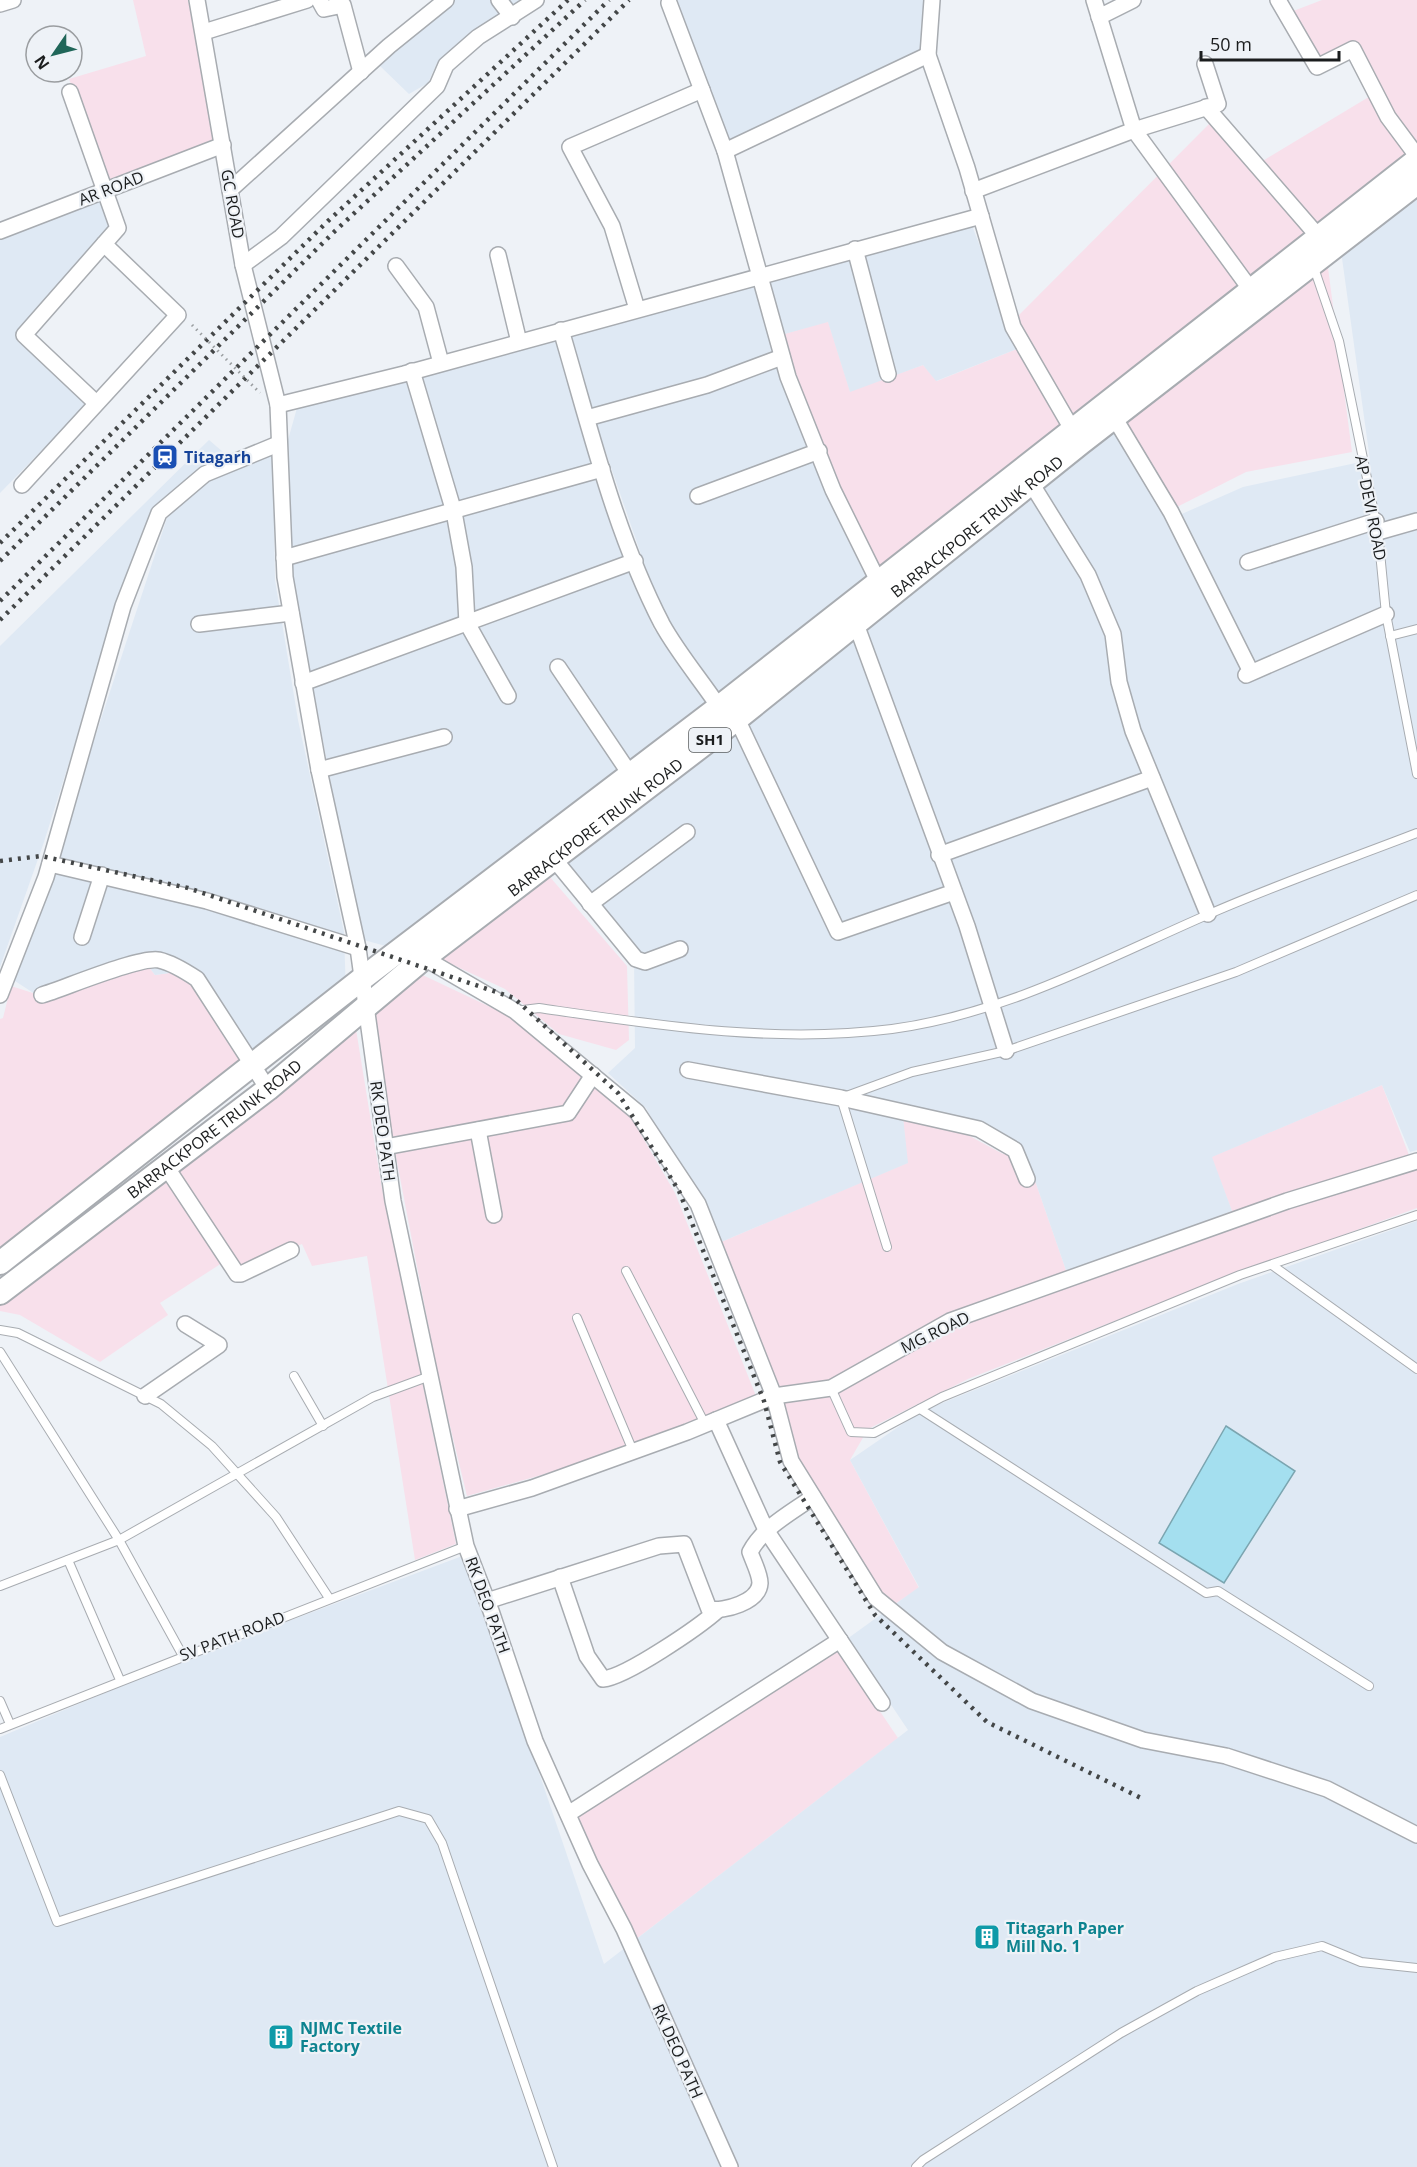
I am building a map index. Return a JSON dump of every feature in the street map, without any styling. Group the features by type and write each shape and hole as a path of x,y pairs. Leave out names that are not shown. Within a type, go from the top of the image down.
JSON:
{"main road":[{"name":"BARRACKPORE TRUNK ROAD","path":"0,1263 253,1067 363,978 630,774 728,713 856,624 1317,250 1417,160"},
{"name":"BARRACKPORE TRUNK ROAD","path":"0,1293 268,1089 424,958 554,859 879,583 1072,429 1251,290 1317,250 1417,183"}],"street":[{"path":"0,4 13,0"},
{"name":"GC ROAD","path":"197,0 243,265 278,405 284,558 303,683"},
{"path":"204,32 307,0"},
{"path":"319,0 324,9 343,4 361,72"},
{"path":"230,190 361,72 446,0"},
{"path":"499,0 512,17"},
{"path":"243,265 280,237 437,86 446,65 478,37 536,0"},
{"path":"932,0 928,55 981,216 1013,327 1072,429"},
{"path":"1094,0 1134,130 1251,290"},
{"path":"1099,17 1133,0"},
{"path":"1278,0 1317,67 1353,49 1388,117 1417,156"},
{"path":"669,3 725,151 782,357 833,490 879,583"},
{"path":"725,151 928,55"},
{"path":"973,191 1134,130 1218,104 1205,64"},
{"path":"637,309 612,226 570,147 702,90"},
{"path":"70,92 118,228 24,335 95,402"},
{"path":"1206,107 1317,250"},
{"name":"AR ROAD","path":"0,231 223,146"},
{"path":"278,405 759,278 855,249 981,216"},
{"path":"22,485 95,402 178,315 104,244"},
{"path":"855,249 888,374"},
{"path":"498,255 519,342"},
{"path":"396,266 426,307 441,363"},
{"path":"561,330 602,469 635,561 663,625 728,713 838,932 954,892"},
{"path":"587,418 707,385 782,357"},
{"path":"412,371 453,512 464,567 467,623 508,696"},
{"path":"1114,417 1171,512 1249,674 1386,614"},
{"path":"0,995 50,864 123,606 159,513 205,474 278,444"},
{"path":"698,496 819,451"},
{"path":"284,558 602,469"},
{"path":"1031,483 1088,575 1113,634 1119,682 1133,730 1208,915"},
{"path":"1248,562 1377,527 1417,521"},
{"path":"303,683 635,561"},
{"path":"199,624 291,613"},
{"path":"856,624 954,892 1006,1051"},
{"path":"558,667 630,774"},
{"name":"RK DEO PATH","path":"303,683 319,770 358,948 393,1201 466,1546 488,1601 535,1741 590,1864 624,1929 730,2167"},
{"path":"319,770 444,737"},
{"path":"939,855 1152,778"},
{"path":"590,904 687,832"},
{"path":"554,859 628,951 641,962 680,949"},
{"path":"50,864 207,901 358,948"},
{"path":"82,937 102,875"},
{"path":"424,958 515,1011 637,1112 698,1204 774,1396 791,1461 876,1598 942,1652 1032,1701 1143,1740 1226,1756 1327,1789 1417,1835"},
{"path":"42,995 138,960 158,960 183,970 197,979 268,1089"},
{"path":"688,1070 842,1098 979,1129 1016,1150 1027,1179"},
{"path":"386,1147 568,1113 593,1076"},
{"path":"477,1130 494,1215"},
{"name":"MG ROAD","path":"457,1509 532,1488 711,1422 774,1396 831,1388 950,1321 1287,1201 1417,1161"},
{"path":"167,1168 237,1274 242,1274 291,1250"},
{"path":"144,1396 219,1346 185,1324"},
{"path":"711,1422 766,1530 882,1703"},
{"path":"560,1577 588,1656 603,1679 620,1673 698,1627 718,1610 752,1597 759,1590 760,1581 750,1552 766,1530 813,1497"},
{"path":"488,1601 659,1546 684,1544 704,1599 710,1609 718,1610"},
{"path":"568,1814 840,1640"}],"lane":[{"name":"AP DEVI ROAD","path":"1317,250 1339,341 1377,527 1386,614 1417,774"},
{"path":"1390,636 1417,629"},
{"path":"1408,729 1417,727"},
{"path":"515,1011 531,1007 692,1030 803,1035 893,1029 992,1007 1117,957 1208,915 1417,833"},
{"path":"887,1247 842,1098 912,1072 1006,1051 1236,972 1417,896"},
{"path":"831,1388 851,1432 874,1433 942,1397 1207,1288 1417,1215"},
{"path":"1272,1265 1417,1369"},
{"path":"626,1270 711,1422"},
{"path":"577,1318 633,1451"},
{"path":"0,1330 18,1333 161,1404 212,1446 276,1517 329,1598"},
{"path":"0,1352 118,1540 183,1656"},
{"path":"294,1376 323,1426"},
{"path":"0,1586 118,1540 373,1397 430,1376"},
{"path":"920,1409 1206,1593 1218,1591 1369,1686"},
{"name":"SV PATH ROAD","path":"0,1729 466,1546"},
{"path":"68,1560 120,1680"},
{"path":"0,1701 10,1724"},
{"path":"0,1775 57,1922 399,1811 428,1819 442,1843 553,2167"},
{"path":"916,2167 923,2160 1121,2033 1197,1991 1275,1957 1322,1946 1361,1962 1417,1968"}],"path":[{"path":"192,325 260,393"}],"shaded area":[{"path":"133,0 188,0 217,139 108,180 71,84 84,84 84,75 146,56"},
{"path":"448,0 525,0 437,63 428,83 409,94 380,66"},
{"path":"672,0 925,0 922,53 729,143"},
{"path":"1322,0 1417,0 1417,173 1330,242 1261,162 1377,92 1354,46 1320,63 1288,13"},
{"path":"1213,120 1327,260 1352,452 1246,472 1171,510 1079,434 1014,320"},
{"path":"1417,191 1417,1150 1410,1152 1382,1085 1212,1157 1232,1211 1067,1273 1023,1146 979,1123 902,1107 908,1163 721,1242 646,1108 608,1073 635,1048 634,958 557,863 1115,426 1175,517 1243,487 1370,460 1341,251"},
{"path":"102,193 113,226 16,339 86,405 0,493 0,239"},
{"path":"971,223 1019,348 936,381 923,365 850,392 828,322 781,335 765,282"},
{"path":"755,284 877,596 728,708 664,621 566,337"},
{"path":"828,321 850,391 923,365 937,381 1019,348 1071,439 888,589 847,507 798,394 781,335"},
{"path":"558,337 653,628 720,716 404,951 360,939 293,580 286,447 297,408"},
{"path":"209,440 223,452 154,513 133,560 44,842 0,967 0,646"},
{"path":"273,454 275,580 298,720 344,932 346,995 263,1064 198,969 155,975 140,955 35,994 15,981 167,518 206,479"},
{"path":"543,869 627,966 629,1040 616,1050 559,1034 505,989 434,956"},
{"path":"140,955 155,975 198,969 263,1064 0,1269 0,1019 3,1018 11,986 36,994"},
{"path":"412,970 516,1019 626,1109 675,1193 756,1396 580,1464 467,1496 438,1376 367,1005"},
{"path":"354,1017 382,1189 456,1544 415,1560 367,1256 312,1266 302,1244 239,1272 222,1263 160,1303 168,1315 100,1362 20,1315 0,1311 0,1294"},
{"path":"1382,1085 1414,1168 1417,1167 1417,1208 1185,1293 968,1379 868,1429 850,1460 919,1588 895,1604 878,1591 796,1460 780,1388 721,1242 907,1163 903,1119 964,1133 1003,1154 1023,1146 1067,1273 1232,1211 1211,1157"},
{"path":"1417,1221 1417,2167 0,2167 0,1737 171,1665 465,1555 604,1964 908,1730 847,1639 919,1587 850,1460 920,1412 1238,1284"},
{"path":"837,1648 898,1738 635,1940 577,1818"}],"water":[{"path":"1226,1426 1295,1471 1224,1583 1159,1543"}],"railway":[{"path":"0,543 328,221 568,0"},
{"path":"0,561 335,231 585,0"},
{"path":"0,601 609,0"},
{"path":"0,620 629,0"},
{"path":"0,861 41,856 188,888 514,998 618,1093 679,1191 764,1401 780,1462 875,1615 987,1722 1143,1799"}],"place":[{"name":"Titagarh","path":"165,457"},
{"name":"Titagarh Paper Mill No. 1","path":"987,1937"},
{"name":"NJMC Textile Factory","path":"281,2037"}]}
